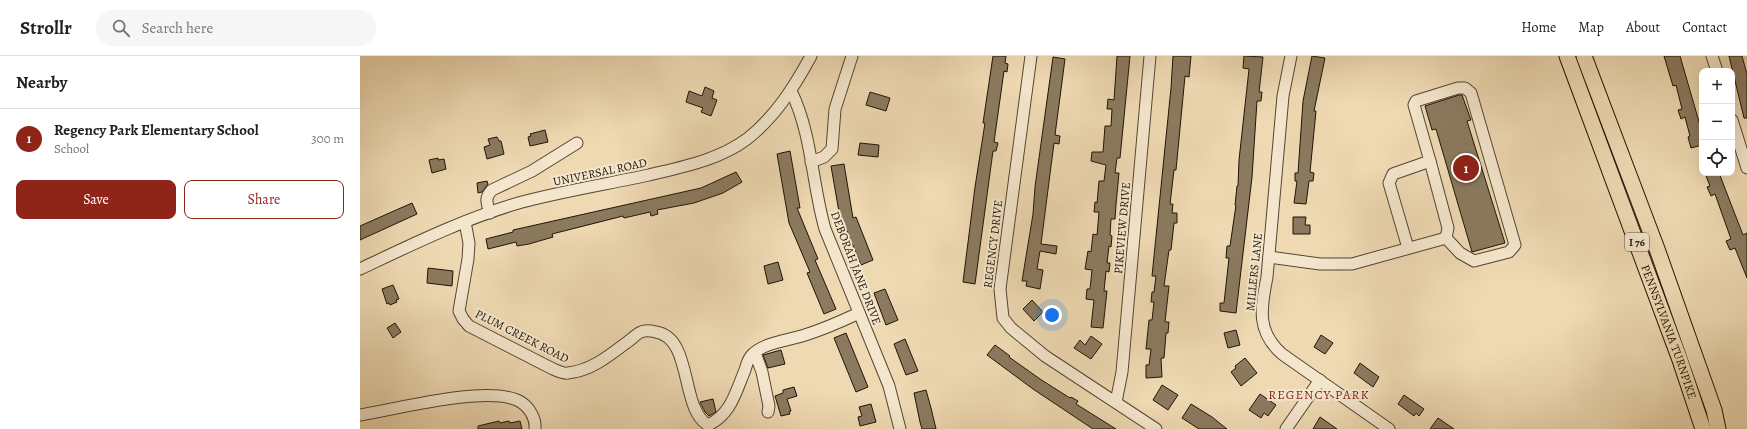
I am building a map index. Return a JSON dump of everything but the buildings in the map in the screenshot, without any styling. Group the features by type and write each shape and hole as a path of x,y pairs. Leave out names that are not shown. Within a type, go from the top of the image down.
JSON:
{"highway":[{"name":"PENNSYLVANIA TURNPIKE","path":"1567,56 1680,360 1703,429"},
{"name":"PENNSYLVANIA TURNPIKE","path":"1584,56 1657,248 1714,410 1718,429"}],"street":[{"name":"UNIVERSAL ROAD","path":"360,269 465,222 522,202 681,168 713,157 746,139 777,111 792,91 811,56"},
{"path":"811,162 824,157 832,149 835,109 852,56"},
{"name":"REGENCY DRIVE","path":"1031,56 1000,289 1003,318 1011,328 1045,356 1156,429"},
{"name":"PIKEVIEW DRIVE","path":"1116,402 1122,372 1150,56"},
{"name":"MILLERS LANE","path":"1291,56 1283,96 1269,257 1262,317 1264,330 1272,345 1277,350 1389,429"},
{"path":"1712,56 1716,68"},
{"path":"1458,88 1464,88 1470,93 1515,245 1509,252 1474,261 1460,253 1446,238 1448,228 1414,106 1416,101 1458,88"},
{"name":"DEBORAH JANE DRIVE","path":"792,91 800,107 819,208 825,229 890,386 900,429"},
{"path":"1735,130 1747,168"},
{"path":"490,213 486,199 492,190 532,171 577,142"},
{"path":"1408,248 1389,183 1393,174 1430,161"},
{"name":"PLUM CREEK ROAD","path":"465,222 469,243 468,258 459,310 462,319 469,326 553,369 566,374 596,364 642,332 662,333 670,338 682,360 696,412 702,421 708,425 723,415 729,407 747,364 751,356 755,353"},
{"path":"1269,257 1320,264 1352,264 1446,238"},
{"path":"768,412 769,406 762,372 755,353 776,343 806,335 860,313"},
{"path":"1286,429 1320,380"},
{"path":"360,424 363,414 459,398 480,396 509,398 523,404 529,408 534,419 535,429"}],"place":[{"name":"Regency Park Elementary School","path":"1466,168"}],"district":[{"name":"REGENCY PARK","path":"1319,394"}]}
